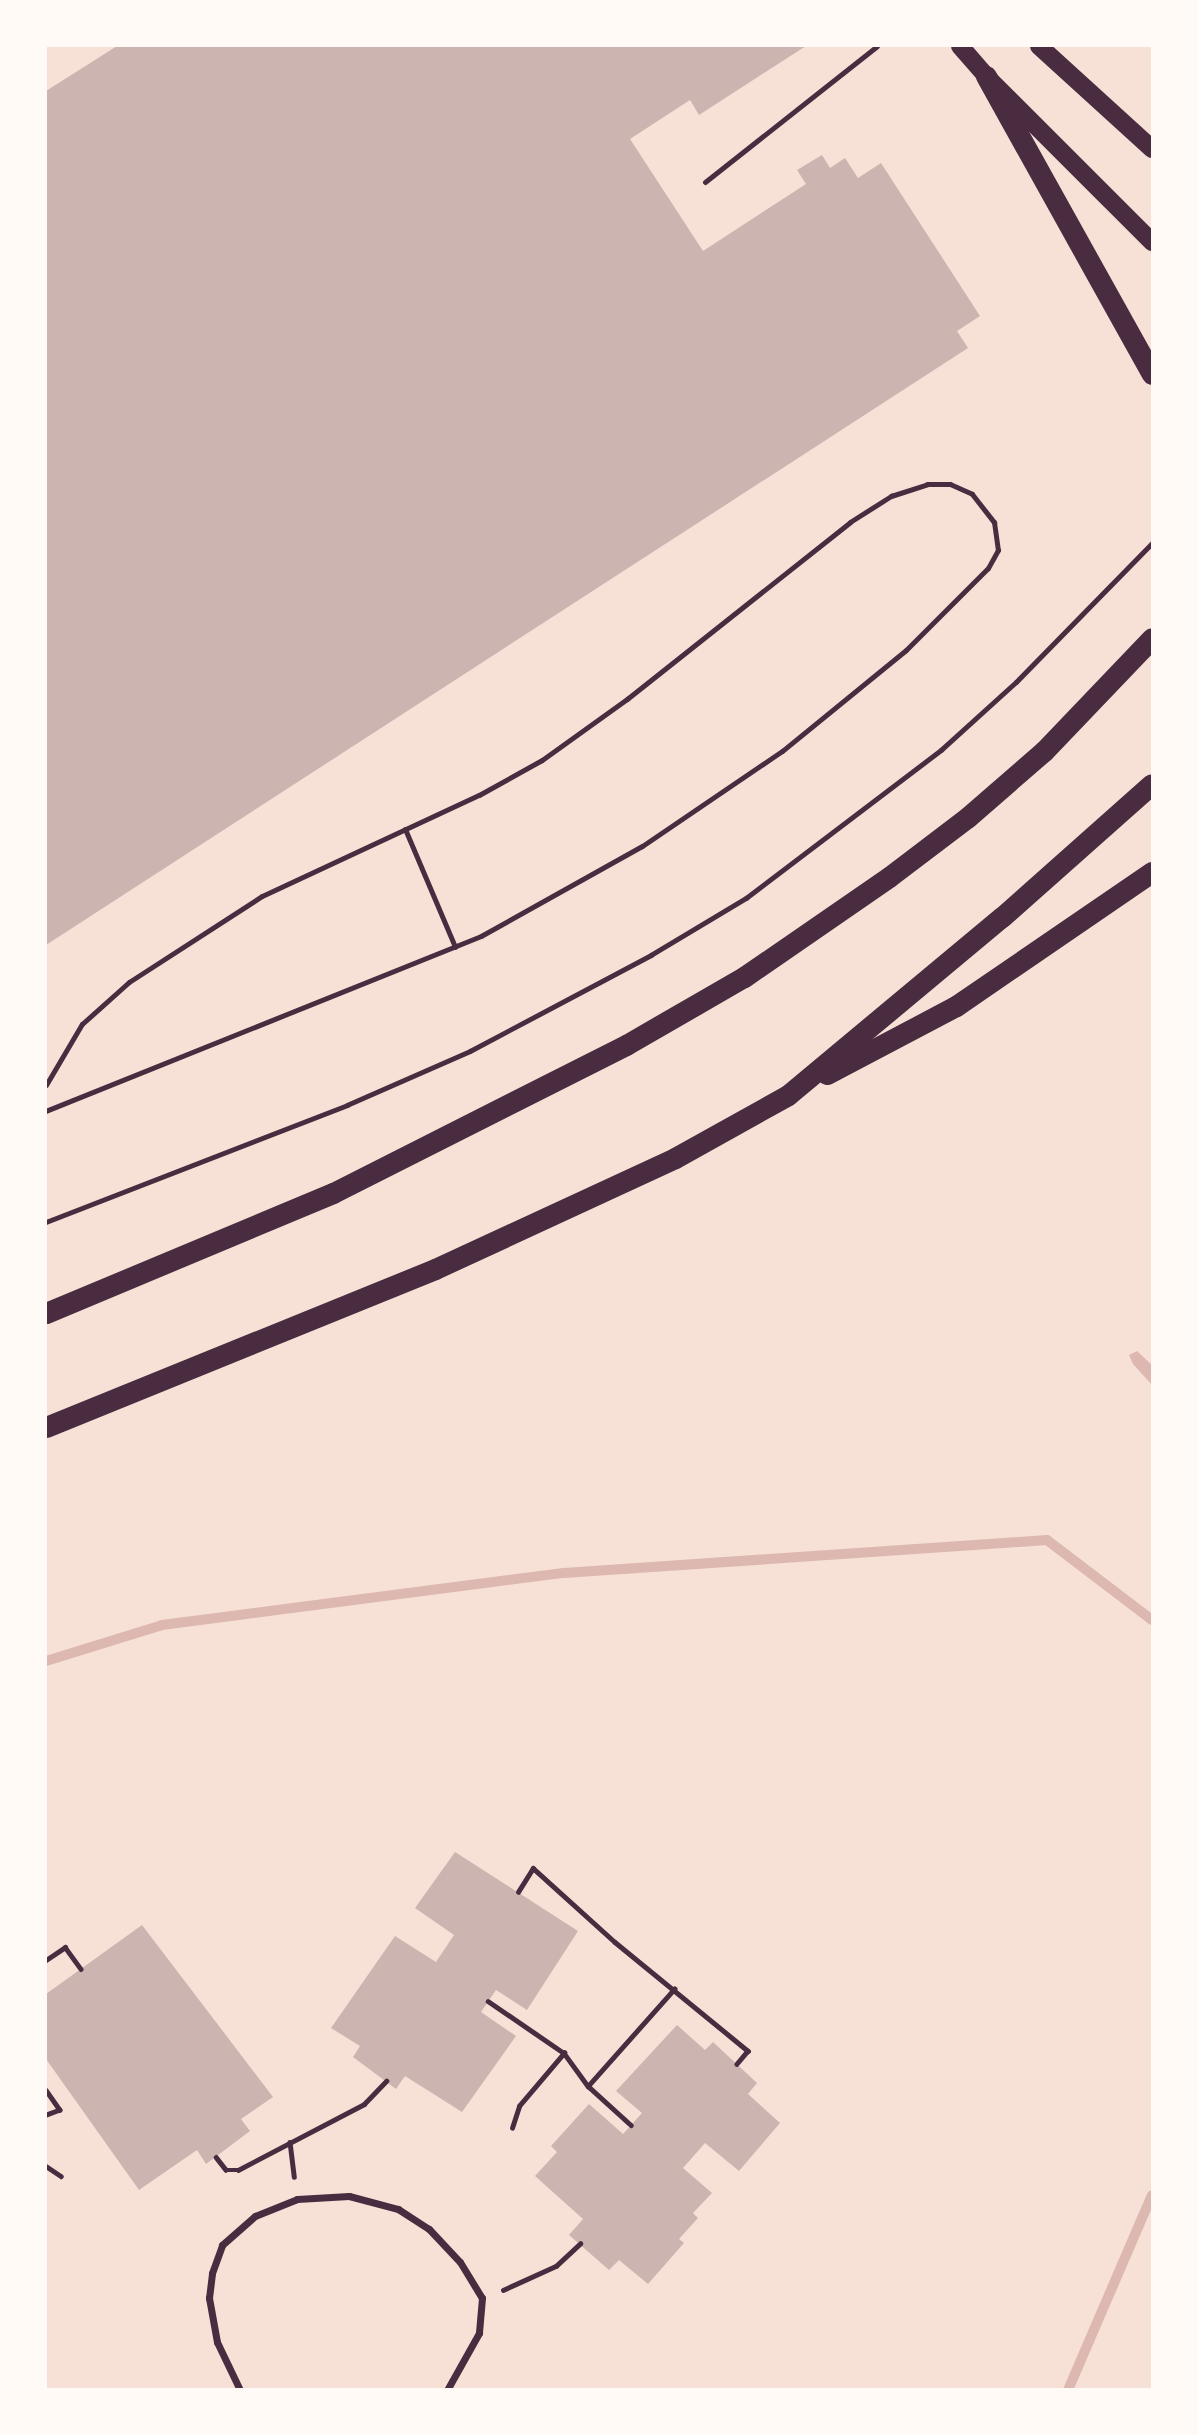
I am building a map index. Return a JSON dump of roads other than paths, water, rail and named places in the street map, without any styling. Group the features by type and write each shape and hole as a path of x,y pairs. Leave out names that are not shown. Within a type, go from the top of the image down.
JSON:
{"highway":[{"path":"986,76 1153,374"},
{"path":"46,1313 333,1193 626,1045 744,977 889,877 968,817 1044,751 1153,638"},
{"path":"788,1095 1076,854 1153,784"},
{"path":"46,1427 435,1269 675,1158 956,1006 1153,872"}],"main road":[{"path":"960,46 986,76 1153,242"},
{"path":"1039,46 1153,149"}],"street":[{"path":"240,2389 217,2342 209,2298 212,2273 222,2245 255,2216 297,2199 349,2196 398,2209 429,2229 460,2262 482,2298 480,2333 447,2389"}],"lane":[{"path":"705,182 877,46"},
{"path":"46,1085 82,1024 129,982 262,896 480,795 553,752 627,699 850,522 891,496 927,484 950,484 972,494 994,522 998,550 988,568 906,650 782,751 642,846 533,909 455,947 46,1111"},
{"path":"405,829 455,947"}],"waterway":[{"path":"46,1661 162,1625 564,1573 1047,1540 1152,1620"},
{"path":"1068,2390 1152,2195"}]}
